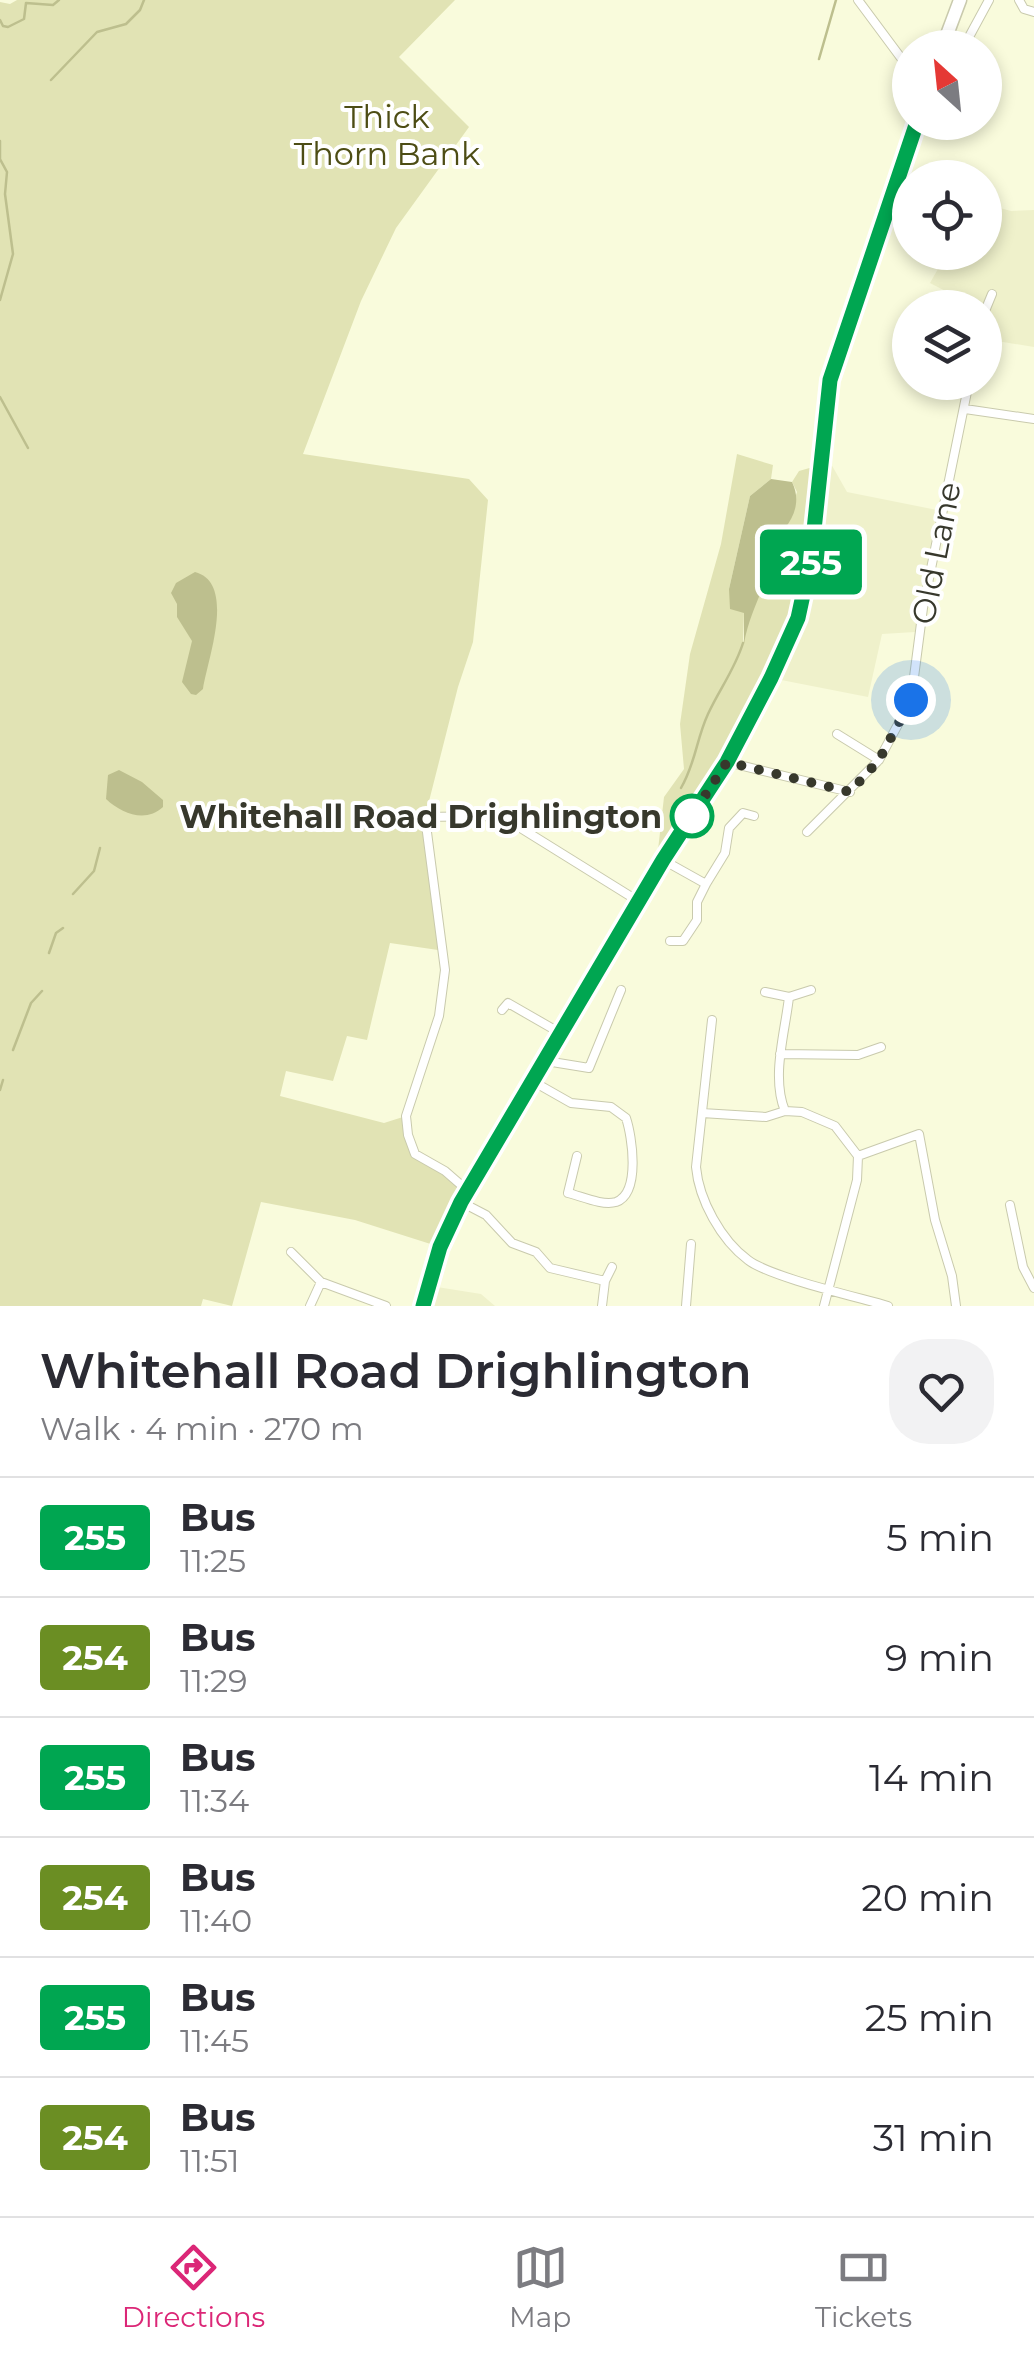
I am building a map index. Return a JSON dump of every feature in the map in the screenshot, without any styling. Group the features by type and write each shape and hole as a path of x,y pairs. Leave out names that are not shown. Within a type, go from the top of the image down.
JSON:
{"main road":[{"path":"949,30 960,0"},
{"path":"422,1306 440,1247 465,1196 638,901 727,762 771,678 803,602 830,380 911,140"}],"street":[{"path":"858,0 892,46"},
{"path":"973,30 989,0"},
{"path":"1019,0 1024,8 1034,12"},
{"name":"Old Lane","path":"807,832 879,760 911,700 923,610 966,400"},
{"path":"965,409 1034,420"},
{"path":"837,734 879,760"},
{"path":"727,762 850,792"},
{"path":"670,942 683,941 697,920 696,902 726,852 729,828 744,813 754,816"},
{"path":"606,1281 550,1268 536,1252 512,1244 445,1170 415,1154 406,1116 439,1016 444,970 425,817 489,816 512,822 638,901"},
{"path":"663,860 706,884"},
{"path":"546,1060 589,1068 621,990"},
{"path":"765,992 789,997 811,990"},
{"path":"785,1112 780,1054 789,997"},
{"path":"507,1003 562,1034"},
{"path":"712,1020 696,1167 697,1184 718,1226 749,1262 888,1306"},
{"path":"780,1054 858,1055 881,1047"},
{"path":"534,1082 572,1102 611,1107 626,1118 633,1172 622,1198 602,1202 568,1192 576,1156"},
{"path":"702,1113 766,1117 802,1112 835,1126 858,1156 857,1180 824,1306"},
{"path":"858,1156 919,1134 956,1306"},
{"path":"1010,1205 1023,1267 1034,1288"},
{"path":"1002,1232 1015,1230"},
{"path":"686,1306 692,1244"},
{"path":"291,1252 321,1282 386,1306"},
{"path":"602,1306 612,1267"},
{"path":"310,1306 321,1282"}],"shaded area":[{"path":"1002,209 1034,210 1034,347 1002,342 1002,290 943,290 930,283 937,270 1002,270"},
{"path":"822,448 847,492 937,510 915,632 882,634 868,697 771,678"},
{"path":"771,479 792,482 795,508 788,524 767,543 767,552 774,557 744,644 744,613 730,609 729,589 750,496"},
{"path":"195,572 208,579 217,606 203,689 196,695 182,682 192,641 177,617 177,604 171,593 176,583"},
{"path":"119,770 142,782 163,800 163,807 149,815 134,815 106,799 108,775"},
{"path":"437,1287 481,1294 495,1306 431,1306"}],"green space":[{"name":"Thick Thorn Bank","path":"17,0 455,0 399,57 469,127 396,228 361,301 303,454 469,479 488,500 473,642 425,817 438,950 390,943 367,1040 347,1036 333,1081 286,1071 280,1096 384,1123 406,1116 415,1154 468,1191 440,1247 355,1220 261,1202 232,1306 203,1299 201,1306 0,1306 0,2 10,4"},
{"path":"737,454 773,465 771,479 750,496 729,589 744,612 743,643 751,610 768,578 767,543 785,528 797,492 792,482 799,471 820,465 807,587 771,678 663,860 658,850 664,797 684,769 680,724 690,654 721,544"}],"waterway":[{"path":"0,20 8,27 24,19 26,3 53,5 59,0"},
{"path":"51,80 97,32 126,24 144,0"},
{"path":"819,59 836,0"},
{"path":"0,141 0,159 7,172 5,194 13,254 0,300"},
{"path":"0,397 28,448"},
{"path":"681,788 708,714 743,643"},
{"path":"73,894 94,871 100,848"},
{"path":"49,953 56,933 63,928"},
{"path":"13,1050 31,1003 42,991"},
{"path":"0,1090 3,1080"}],"bus line":[{"name":"255","path":"423,1306 440,1247 461,1202 612,944 727,762 798,618 811,558 830,380 911,140"}],"place":[{"name":"Whitehall Road Drighlington","path":"692,816"}],"route":[{"path":"692,816 684,828 727,762 850,792 879,760 911,700"}]}
